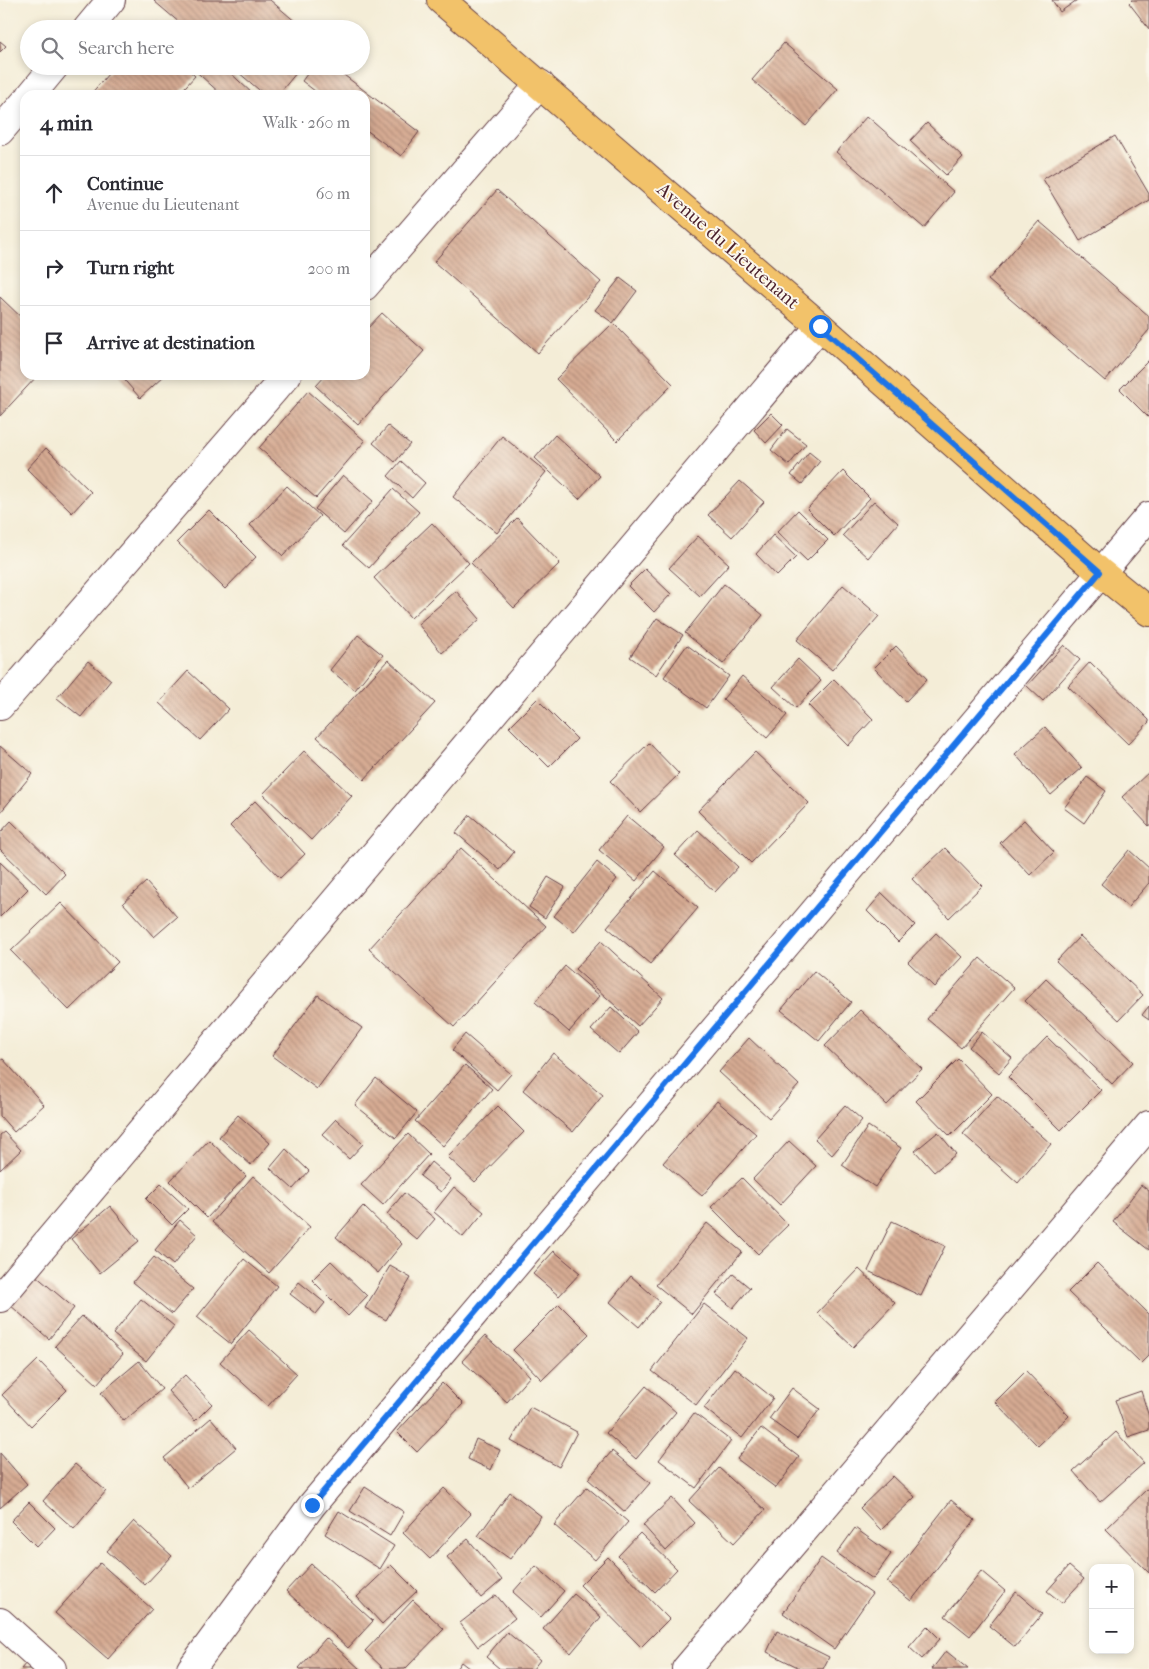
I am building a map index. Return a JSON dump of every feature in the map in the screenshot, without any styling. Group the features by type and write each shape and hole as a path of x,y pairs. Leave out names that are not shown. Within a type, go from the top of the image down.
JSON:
{"main road":[{"name":"Avenue du Lieutenant","path":"441,0 820,326 1100,572 1149,612"}],"street":[{"path":"94,20 111,0"},
{"path":"34,90 47,75"},
{"path":"370,280 540,84"},
{"path":"0,131 20,108"},
{"path":"0,1298 820,326"},
{"path":"0,706 284,380"},
{"path":"191,1669 312,1505 1149,516"},
{"path":"686,1669 1149,1125"},
{"path":"0,1622 52,1669"}],"building":[{"path":"270,0 293,20 176,20 154,1"},
{"path":"1052,0 1077,0 1060,12"},
{"path":"1132,0 1149,0 1149,29 1129,3"},
{"path":"0,41 6,46 0,52"},
{"path":"784,43 838,89 806,126 752,80"},
{"path":"107,75 195,76 182,90 94,90"},
{"path":"200,75 233,75 249,90 216,90"},
{"path":"242,75 295,75 282,90 259,90"},
{"path":"306,75 344,75 364,90 314,90 302,81"},
{"path":"370,95 419,132 401,156 370,133"},
{"path":"867,116 954,192 924,228 836,152"},
{"path":"927,123 963,157 946,175 910,141"},
{"path":"1115,136 1149,194 1149,200 1080,241 1043,179"},
{"path":"497,190 601,282 538,353 434,262"},
{"path":"1039,221 1149,316 1149,330 1105,381 988,280"},
{"path":"620,278 637,291 613,323 595,310"},
{"path":"0,297 20,316 20,380 33,380 0,416"},
{"path":"382,313 424,351 358,425 316,386 321,380 370,380 370,326"},
{"path":"613,323 673,384 617,441 556,379"},
{"path":"1149,360 1149,418 1120,389"},
{"path":"124,380 160,380 140,398"},
{"path":"308,391 365,441 316,498 259,448"},
{"path":"771,413 783,425 766,443 754,430"},
{"path":"388,426 410,444 395,462 373,443"},
{"path":"787,429 806,444 789,465 771,450"},
{"path":"555,435 600,476 579,499 535,458"},
{"path":"502,436 546,472 497,533 453,497"},
{"path":"46,448 91,492 72,513 27,469"},
{"path":"809,452 820,461 802,484 791,475"},
{"path":"401,461 425,483 412,498 388,476"},
{"path":"843,471 870,498 834,536 807,509"},
{"path":"343,475 373,501 344,534 315,509"},
{"path":"740,481 764,502 732,537 708,515"},
{"path":"287,486 320,516 283,556 250,525"},
{"path":"393,489 419,512 369,568 343,545"},
{"path":"874,501 898,523 868,558 843,535"},
{"path":"209,510 256,557 225,589 177,542"},
{"path":"798,510 828,540 807,561 777,532"},
{"path":"517,518 560,563 514,608 471,563"},
{"path":"432,523 469,563 411,618 374,578"},
{"path":"773,535 796,557 777,576 756,554"},
{"path":"698,536 729,564 700,596 669,568"},
{"path":"645,569 671,594 654,612 628,586"},
{"path":"724,584 763,615 723,664 685,633"},
{"path":"843,585 879,616 832,670 797,640"},
{"path":"456,591 480,619 442,653 418,624"},
{"path":"657,618 683,635 656,675 630,657"},
{"path":"358,635 383,655 355,690 330,670"},
{"path":"687,645 729,676 706,708 664,677"},
{"path":"1064,645 1080,660 1043,701 1027,686"},
{"path":"896,646 927,679 906,701 874,668"},
{"path":"798,659 821,681 796,708 773,687"},
{"path":"388,660 435,703 364,780 317,737"},
{"path":"88,661 111,680 81,717 57,698"},
{"path":"1090,662 1149,720 1128,744 1068,686"},
{"path":"188,671 229,709 200,740 159,703"},
{"path":"742,676 787,715 767,738 723,699"},
{"path":"834,679 873,719 848,746 808,705"},
{"path":"537,699 577,739 549,767 509,727"},
{"path":"1045,727 1082,768 1051,795 1015,754"},
{"path":"649,743 679,774 640,812 610,781"},
{"path":"0,746 32,774 0,813"},
{"path":"304,751 352,796 311,840 263,794"},
{"path":"755,752 809,803 751,863 698,811"},
{"path":"1149,772 1149,826 1122,797"},
{"path":"1087,777 1106,791 1084,823 1064,808"},
{"path":"255,801 305,854 280,878 230,826"},
{"path":"470,815 514,852 500,870 456,833"},
{"path":"627,816 664,847 636,881 599,850"},
{"path":"1024,820 1054,852 1030,875 1000,843"},
{"path":"11,821 65,874 46,894 0,849 0,833"},
{"path":"698,830 738,867 715,892 675,855"},
{"path":"461,848 546,926 454,1027 369,949"},
{"path":"945,848 982,886 949,918 912,879"},
{"path":"1129,850 1149,868 1149,883 1128,907 1101,884"},
{"path":"0,862 28,889 0,917"},
{"path":"597,862 617,879 574,932 554,916"},
{"path":"655,871 698,908 650,964 607,927"},
{"path":"548,877 565,887 545,918 529,907"},
{"path":"146,882 177,917 154,937 123,903"},
{"path":"882,893 915,925 898,942 867,911"},
{"path":"61,903 118,962 69,1010 11,951"},
{"path":"936,933 962,957 934,987 908,962"},
{"path":"1080,936 1143,995 1119,1020 1056,961"},
{"path":"601,941 663,998 638,1026 575,969"},
{"path":"980,958 1014,988 961,1048 927,1019"},
{"path":"565,966 600,996 569,1032 535,1002"},
{"path":"814,971 851,1002 819,1041 781,1010"},
{"path":"1046,979 1133,1062 1112,1084 1025,1001"},
{"path":"318,995 362,1028 317,1089 272,1056"},
{"path":"1149,1006 1149,1020 1142,1015"},
{"path":"611,1007 638,1032 619,1054 591,1030"},
{"path":"860,1010 922,1069 887,1105 825,1046"},
{"path":"982,1032 1012,1058 999,1073 969,1047"},
{"path":"465,1034 511,1074 497,1090 452,1050"},
{"path":"1047,1037 1101,1090 1061,1130 1008,1077"},
{"path":"749,1038 799,1085 769,1118 719,1072"},
{"path":"553,1053 603,1095 573,1132 523,1090"},
{"path":"3,1059 44,1105 14,1132 0,1116 0,1061"},
{"path":"958,1059 992,1094 950,1136 916,1101"},
{"path":"465,1065 492,1089 443,1146 415,1121"},
{"path":"376,1078 417,1112 396,1138 355,1105"},
{"path":"997,1096 1051,1144 1018,1183 963,1134"},
{"path":"717,1101 756,1134 702,1196 663,1163"},
{"path":"845,1105 862,1120 832,1155 815,1139"},
{"path":"498,1106 524,1132 475,1182 448,1157"},
{"path":"238,1115 270,1143 251,1165 219,1137"},
{"path":"336,1119 363,1144 349,1159 322,1134"},
{"path":"868,1126 901,1148 875,1187 842,1165"},
{"path":"4,1132 21,1150 0,1170 0,1135"},
{"path":"938,1132 956,1154 934,1172 915,1151"},
{"path":"408,1134 429,1154 383,1205 361,1185"},
{"path":"209,1140 246,1176 207,1218 170,1181"},
{"path":"789,1141 816,1166 780,1205 753,1179"},
{"path":"286,1149 309,1171 293,1189 270,1168"},
{"path":"431,1162 451,1179 441,1192 420,1176"},
{"path":"253,1176 310,1227 269,1273 212,1222"},
{"path":"742,1178 788,1225 758,1254 711,1207"},
{"path":"161,1184 188,1209 172,1225 146,1199"},
{"path":"1141,1185 1149,1191 1149,1250 1113,1222"},
{"path":"454,1187 484,1212 463,1237 434,1212"},
{"path":"404,1193 435,1219 417,1240 387,1214"},
{"path":"110,1206 139,1241 100,1273 71,1239"},
{"path":"363,1206 402,1244 378,1273 336,1237"},
{"path":"180,1220 197,1235 173,1265 155,1250"},
{"path":"892,1221 945,1246 921,1296 868,1271"},
{"path":"707,1223 742,1252 692,1314 656,1285"},
{"path":"554,1251 580,1273 559,1296 533,1274"},
{"path":"154,1257 193,1289 172,1314 133,1282"},
{"path":"244,1259 277,1286 231,1344 197,1317"},
{"path":"331,1261 367,1296 348,1316 312,1280"},
{"path":"1097,1263 1149,1314 1149,1355 1141,1363 1068,1292"},
{"path":"390,1266 411,1278 386,1320 365,1308"},
{"path":"859,1269 895,1303 853,1347 817,1313"},
{"path":"733,1274 750,1288 733,1308 716,1294"},
{"path":"35,1275 74,1308 49,1339 10,1305"},
{"path":"631,1276 660,1302 639,1327 610,1302"},
{"path":"299,1282 325,1303 316,1314 290,1294"},
{"path":"141,1299 174,1326 146,1361 113,1334"},
{"path":"559,1304 589,1334 542,1380 513,1350"},
{"path":"704,1304 748,1338 696,1405 652,1371"},
{"path":"82,1316 123,1354 97,1384 55,1346"},
{"path":"249,1330 297,1374 268,1406 220,1362"},
{"path":"485,1336 530,1376 507,1402 462,1361"},
{"path":"38,1360 67,1390 31,1426 2,1395"},
{"path":"139,1361 162,1389 124,1421 101,1393"},
{"path":"735,1368 773,1398 742,1438 704,1408"},
{"path":"1026,1371 1069,1416 1038,1446 995,1402"},
{"path":"185,1375 212,1404 195,1421 168,1391"},
{"path":"442,1383 463,1404 417,1452 397,1432"},
{"path":"646,1386 676,1412 636,1459 606,1433"},
{"path":"792,1388 820,1409 797,1439 769,1419"},
{"path":"1141,1391 1149,1417 1149,1430 1128,1437 1115,1400"},
{"path":"530,1407 577,1432 559,1467 511,1441"},
{"path":"694,1413 731,1441 696,1488 659,1460"},
{"path":"211,1418 236,1448 188,1488 164,1458"},
{"path":"761,1428 799,1457 776,1488 737,1459"},
{"path":"1116,1432 1144,1463 1100,1502 1073,1471"},
{"path":"476,1439 500,1450 491,1470 468,1459"},
{"path":"612,1451 650,1483 625,1512 588,1479"},
{"path":"0,1453 27,1484 0,1508"},
{"path":"75,1464 106,1491 74,1529 43,1501"},
{"path":"719,1468 765,1510 734,1543 689,1501"},
{"path":"893,1476 915,1497 881,1530 860,1508"},
{"path":"365,1487 404,1512 390,1536 350,1511"},
{"path":"587,1487 628,1522 595,1560 554,1525"},
{"path":"1149,1487 1149,1573 1106,1529"},
{"path":"444,1488 471,1514 430,1559 403,1533"},
{"path":"510,1492 541,1516 510,1559 478,1536"},
{"path":"672,1498 695,1523 666,1551 643,1525"},
{"path":"951,1500 975,1520 911,1601 887,1582"},
{"path":"29,1502 55,1528 37,1547 11,1521"},
{"path":"339,1511 394,1546 380,1569 325,1534"},
{"path":"134,1521 172,1556 145,1585 107,1551"},
{"path":"855,1528 891,1554 873,1579 837,1553"},
{"path":"640,1533 677,1569 655,1592 618,1556"},
{"path":"468,1539 502,1580 481,1598 447,1557"},
{"path":"608,1557 669,1619 641,1647 580,1585"},
{"path":"821,1558 872,1594 834,1649 783,1613"},
{"path":"100,1563 152,1609 108,1659 55,1613"},
{"path":"311,1564 373,1621 348,1648 286,1591"},
{"path":"391,1565 417,1591 382,1624 357,1597"},
{"path":"536,1566 564,1591 541,1617 513,1592"},
{"path":"1069,1566 1084,1579 1062,1603 1047,1591"},
{"path":"981,1571 1005,1591 970,1636 945,1616"},
{"path":"1016,1592 1042,1614 1015,1647 989,1626"},
{"path":"574,1594 601,1617 571,1653 543,1629"},
{"path":"496,1595 515,1618 478,1647 460,1623"},
{"path":"413,1600 444,1629 405,1669 384,1669 365,1651"},
{"path":"927,1626 940,1639 922,1659 909,1647"},
{"path":"777,1631 829,1657 823,1669 802,1669 767,1652"},
{"path":"507,1632 540,1660 533,1669 500,1669 486,1657"},
{"path":"326,1638 360,1669 300,1669"},
{"path":"946,1651 968,1669 932,1669"},
{"path":"461,1662 470,1669 456,1669"},
{"path":"26,1663 32,1669 21,1669"}],"route":[{"path":"312,1505 1100,572 820,326"}]}
